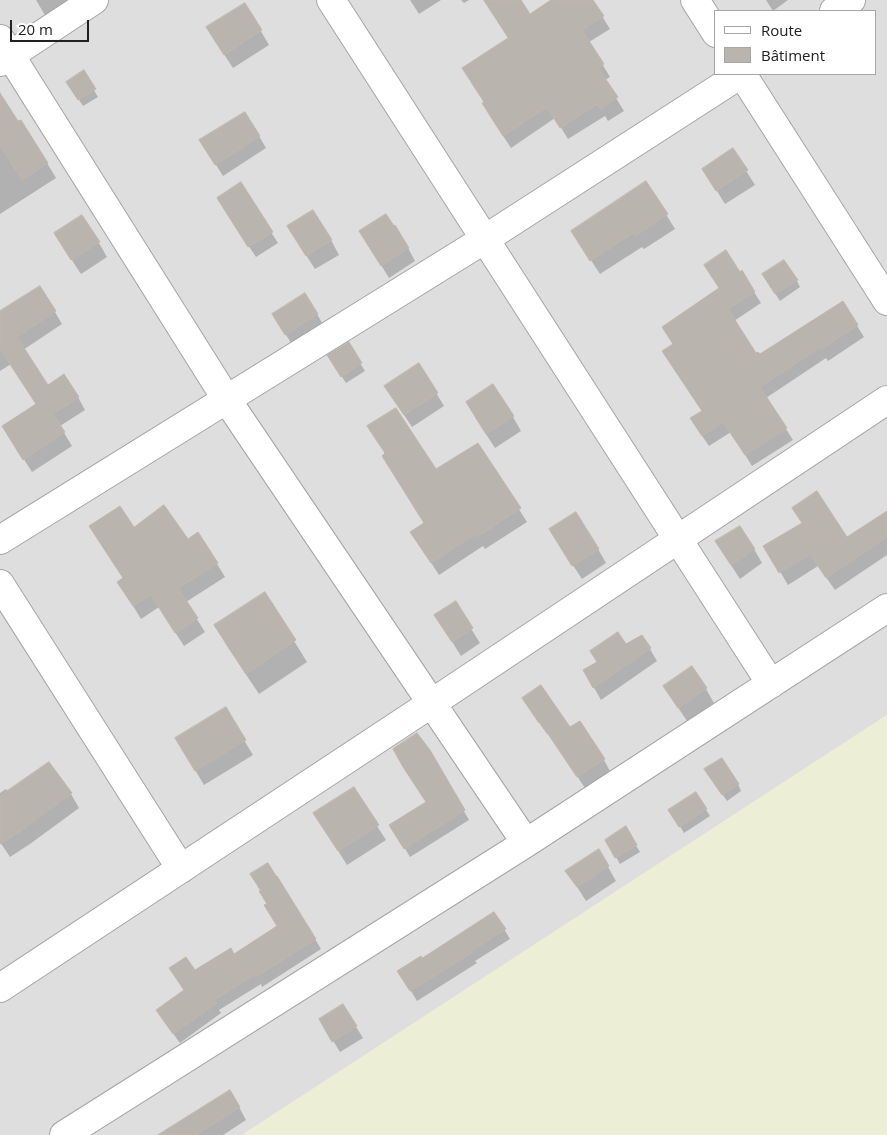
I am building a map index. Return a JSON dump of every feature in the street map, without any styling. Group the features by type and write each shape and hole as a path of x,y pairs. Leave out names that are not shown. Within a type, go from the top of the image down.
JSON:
{"street":[{"path":"94,0 4,52 227,400 526,843"},
{"path":"330,0 771,684"},
{"path":"695,0 714,30"},
{"path":"836,10 851,0"},
{"path":"0,540 484,239 739,75"},
{"path":"742,75 887,301"},
{"path":"0,988 887,400"},
{"path":"0,584 181,869"},
{"path":"64,1135 526,843 887,608"}],"shaded area":[{"path":"0,0 887,0 887,715 242,1135 0,1135"}],"green space":[{"path":"887,715 887,1135 242,1135"}],"building":[{"path":"484,0 521,0 530,14 551,0 593,0 604,16 582,30 604,64 598,68 618,97 600,109 597,104 560,128 547,107 503,136 462,68 508,38"},
{"path":"245,3 262,30 224,55 206,27"},
{"path":"84,70 96,89 78,100 66,82"},
{"path":"0,93 18,121 21,120 48,163 22,180 0,146"},
{"path":"245,112 260,136 215,165 199,140"},
{"path":"733,148 748,170 716,191 702,169"},
{"path":"646,181 668,214 635,236 633,233 590,261 571,231"},
{"path":"241,182 273,232 248,247 217,198"},
{"path":"313,210 332,240 306,256 287,226"},
{"path":"386,214 409,248 381,266 359,231"},
{"path":"82,215 100,242 71,260 54,233"},
{"path":"726,250 740,272 742,270 755,292 728,309 756,353 760,354 843,301 858,325 760,387 787,428 745,455 723,422 702,436 690,418 702,411 662,351 673,344 662,327 719,288 704,265"},
{"path":"784,260 798,280 775,294 762,274"},
{"path":"40,286 56,311 17,337 48,385 64,374 79,397 53,414 65,432 23,460 2,426 36,404 0,349 0,311"},
{"path":"305,293 318,314 285,335 272,314"},
{"path":"349,342 362,363 341,377 327,355"},
{"path":"419,363 438,393 404,415 384,386"},
{"path":"493,384 514,416 486,434 466,402"},
{"path":"396,408 436,469 478,443 521,508 477,537 475,534 431,563 410,532 424,523 382,456 385,453 367,426"},
{"path":"817,491 847,537 887,511 887,537 826,578 810,554 779,573 763,546 802,523 792,508"},
{"path":"164,505 188,539 198,532 218,563 178,588 198,618 175,633 151,595 133,606 117,582 123,578 89,526 120,506 134,527"},
{"path":"576,512 599,549 572,566 549,529"},
{"path":"740,526 755,549 731,565 715,541"},
{"path":"265,592 296,640 246,674 214,625"},
{"path":"456,601 473,628 452,642 434,615"},
{"path":"618,632 626,644 642,635 651,648 593,688 583,670 597,662 590,651"},
{"path":"692,666 707,688 678,708 663,686"},
{"path":"541,685 570,727 580,721 605,759 577,777 522,698"},
{"path":"226,707 246,740 195,771 175,738"},
{"path":"417,733 430,750 465,810 404,849 389,825 426,802 393,749"},
{"path":"722,758 739,784 722,795 704,769"},
{"path":"49,762 72,793 0,844 0,796"},
{"path":"354,787 379,825 338,851 313,813"},
{"path":"696,792 707,809 679,827 668,810"},
{"path":"626,826 637,845 615,858 605,840"},
{"path":"599,849 609,866 577,887 565,871"},
{"path":"268,863 316,939 256,977 254,975 214,1000 217,1003 173,1034 156,1010 184,990 169,968 186,957 195,970 231,948 234,954 277,926 264,905 267,904 259,891 261,891 250,874"},
{"path":"494,912 506,929 471,951 472,953 410,991 397,971 421,956 422,958"},
{"path":"343,1004 357,1026 332,1042 319,1019"},
{"path":"230,1090 240,1107 196,1135 158,1135"}]}
